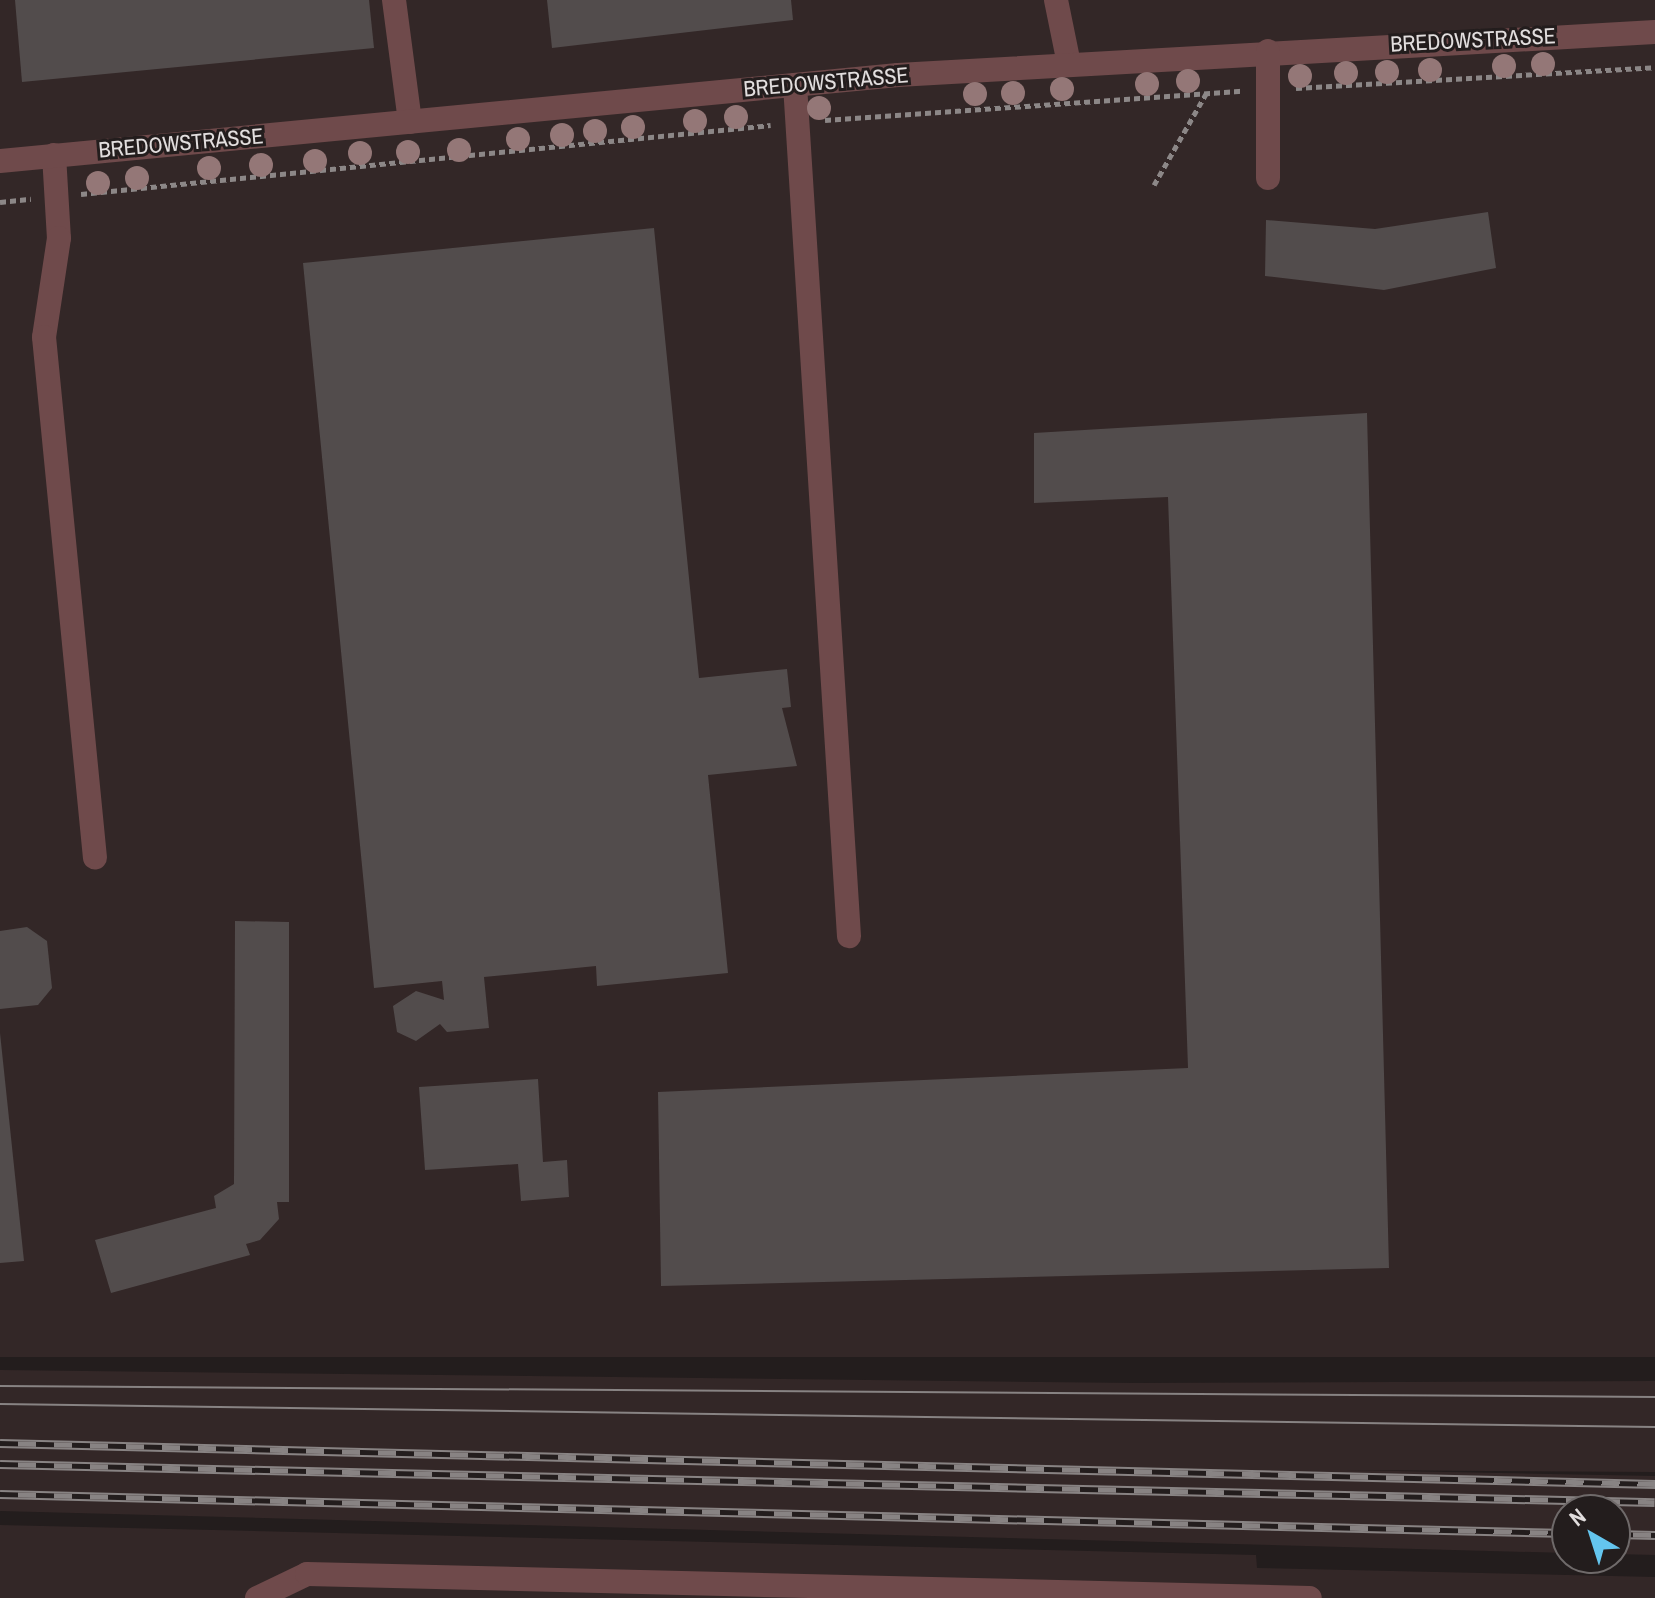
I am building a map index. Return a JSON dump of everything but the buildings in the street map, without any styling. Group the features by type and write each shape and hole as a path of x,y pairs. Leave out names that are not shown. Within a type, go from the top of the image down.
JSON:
{"street":[{"path":"394,0 410,122"},
{"path":"1056,0 1069,64"},
{"name":"BREDOWSTRASSE","path":"0,161 795,85 1229,53 1655,32"},
{"path":"1268,51 1268,178"},
{"path":"795,85 849,936"},
{"path":"0,153 0,161"},
{"path":"54,155 59,238 44,337 95,858"},
{"path":"257,1598 307,1574 1310,1598"}],"path":[{"path":"1154,185 1229,53"}],"shaded area":[{"path":"0,0 1655,0 1655,1357 0,1357"},
{"path":"0,1370 1136,1383 1655,1381 1655,1472 1345,1470 1655,1476 1655,1555 1631,1554 1631,1494 1551,1494 1551,1553 0,1511"},
{"path":"0,1525 1256,1555 1257,1568 1655,1577 1655,1598 0,1598"}],"tram line":[{"path":"0,1386 1655,1397"},
{"path":"0,1404 1655,1427"}],"railway":[{"path":"0,1443 1655,1484"},
{"path":"0,1464 1655,1502"},
{"path":"0,1494 1551,1533"},
{"path":"1631,1534 1655,1535"}]}
